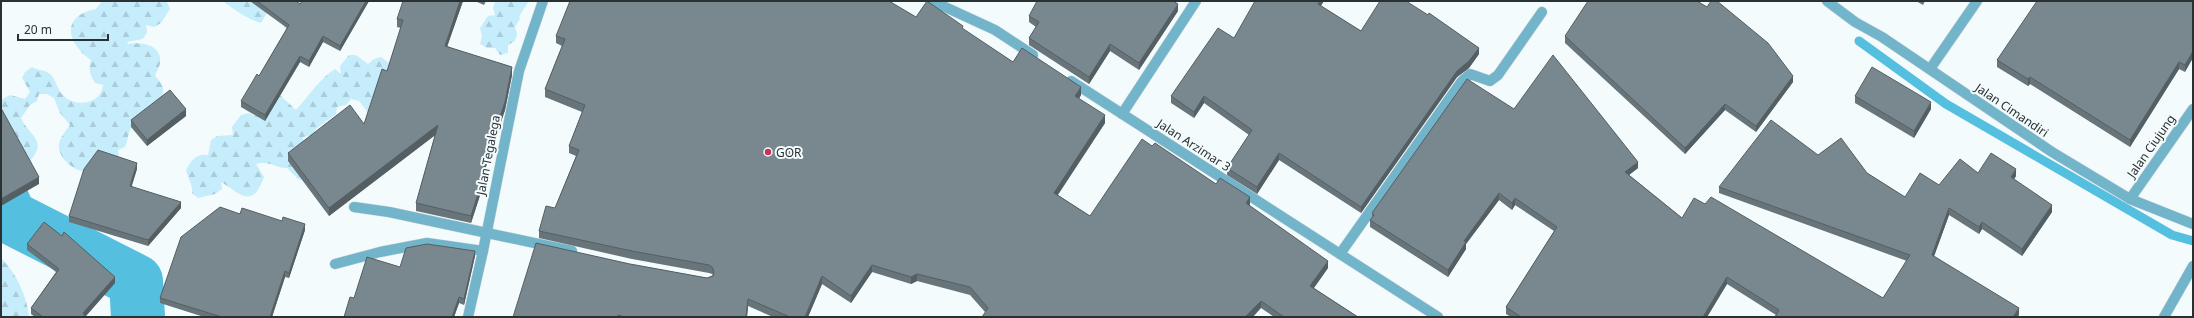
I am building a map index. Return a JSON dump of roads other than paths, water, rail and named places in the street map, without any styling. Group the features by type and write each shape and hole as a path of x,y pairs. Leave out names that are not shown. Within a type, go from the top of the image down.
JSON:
{"street":[{"name":"Jalan Tegalega","path":"468,317 483,251 518,71 542,1"},
{"path":"932,1 995,30 1040,60"},
{"path":"1122,114 1196,1"},
{"name":"Jalan Cimandiri","path":"1827,1 1855,22 1882,37 1984,108 2046,148 2130,199 2193,224"},
{"path":"1930,69 1977,1"},
{"path":"1340,254 1462,81 1470,74 1490,82 1498,75 1542,12"},
{"name":"Jalan Arzimar 3","path":"1065,76 1438,317"},
{"name":"Jalan Ciujung","path":"2130,199 2193,108"},
{"path":"354,207 389,212 585,254"},
{"path":"335,264 380,252 427,243 483,251"},
{"path":"2164,317 2193,266"}],"waterway":[{"path":"1859,41 1946,104 2172,235 2193,241"},
{"path":"1,197 10,217 136,281 138,317"}],"place":[{"name":"GOR","path":"768,152"}]}
